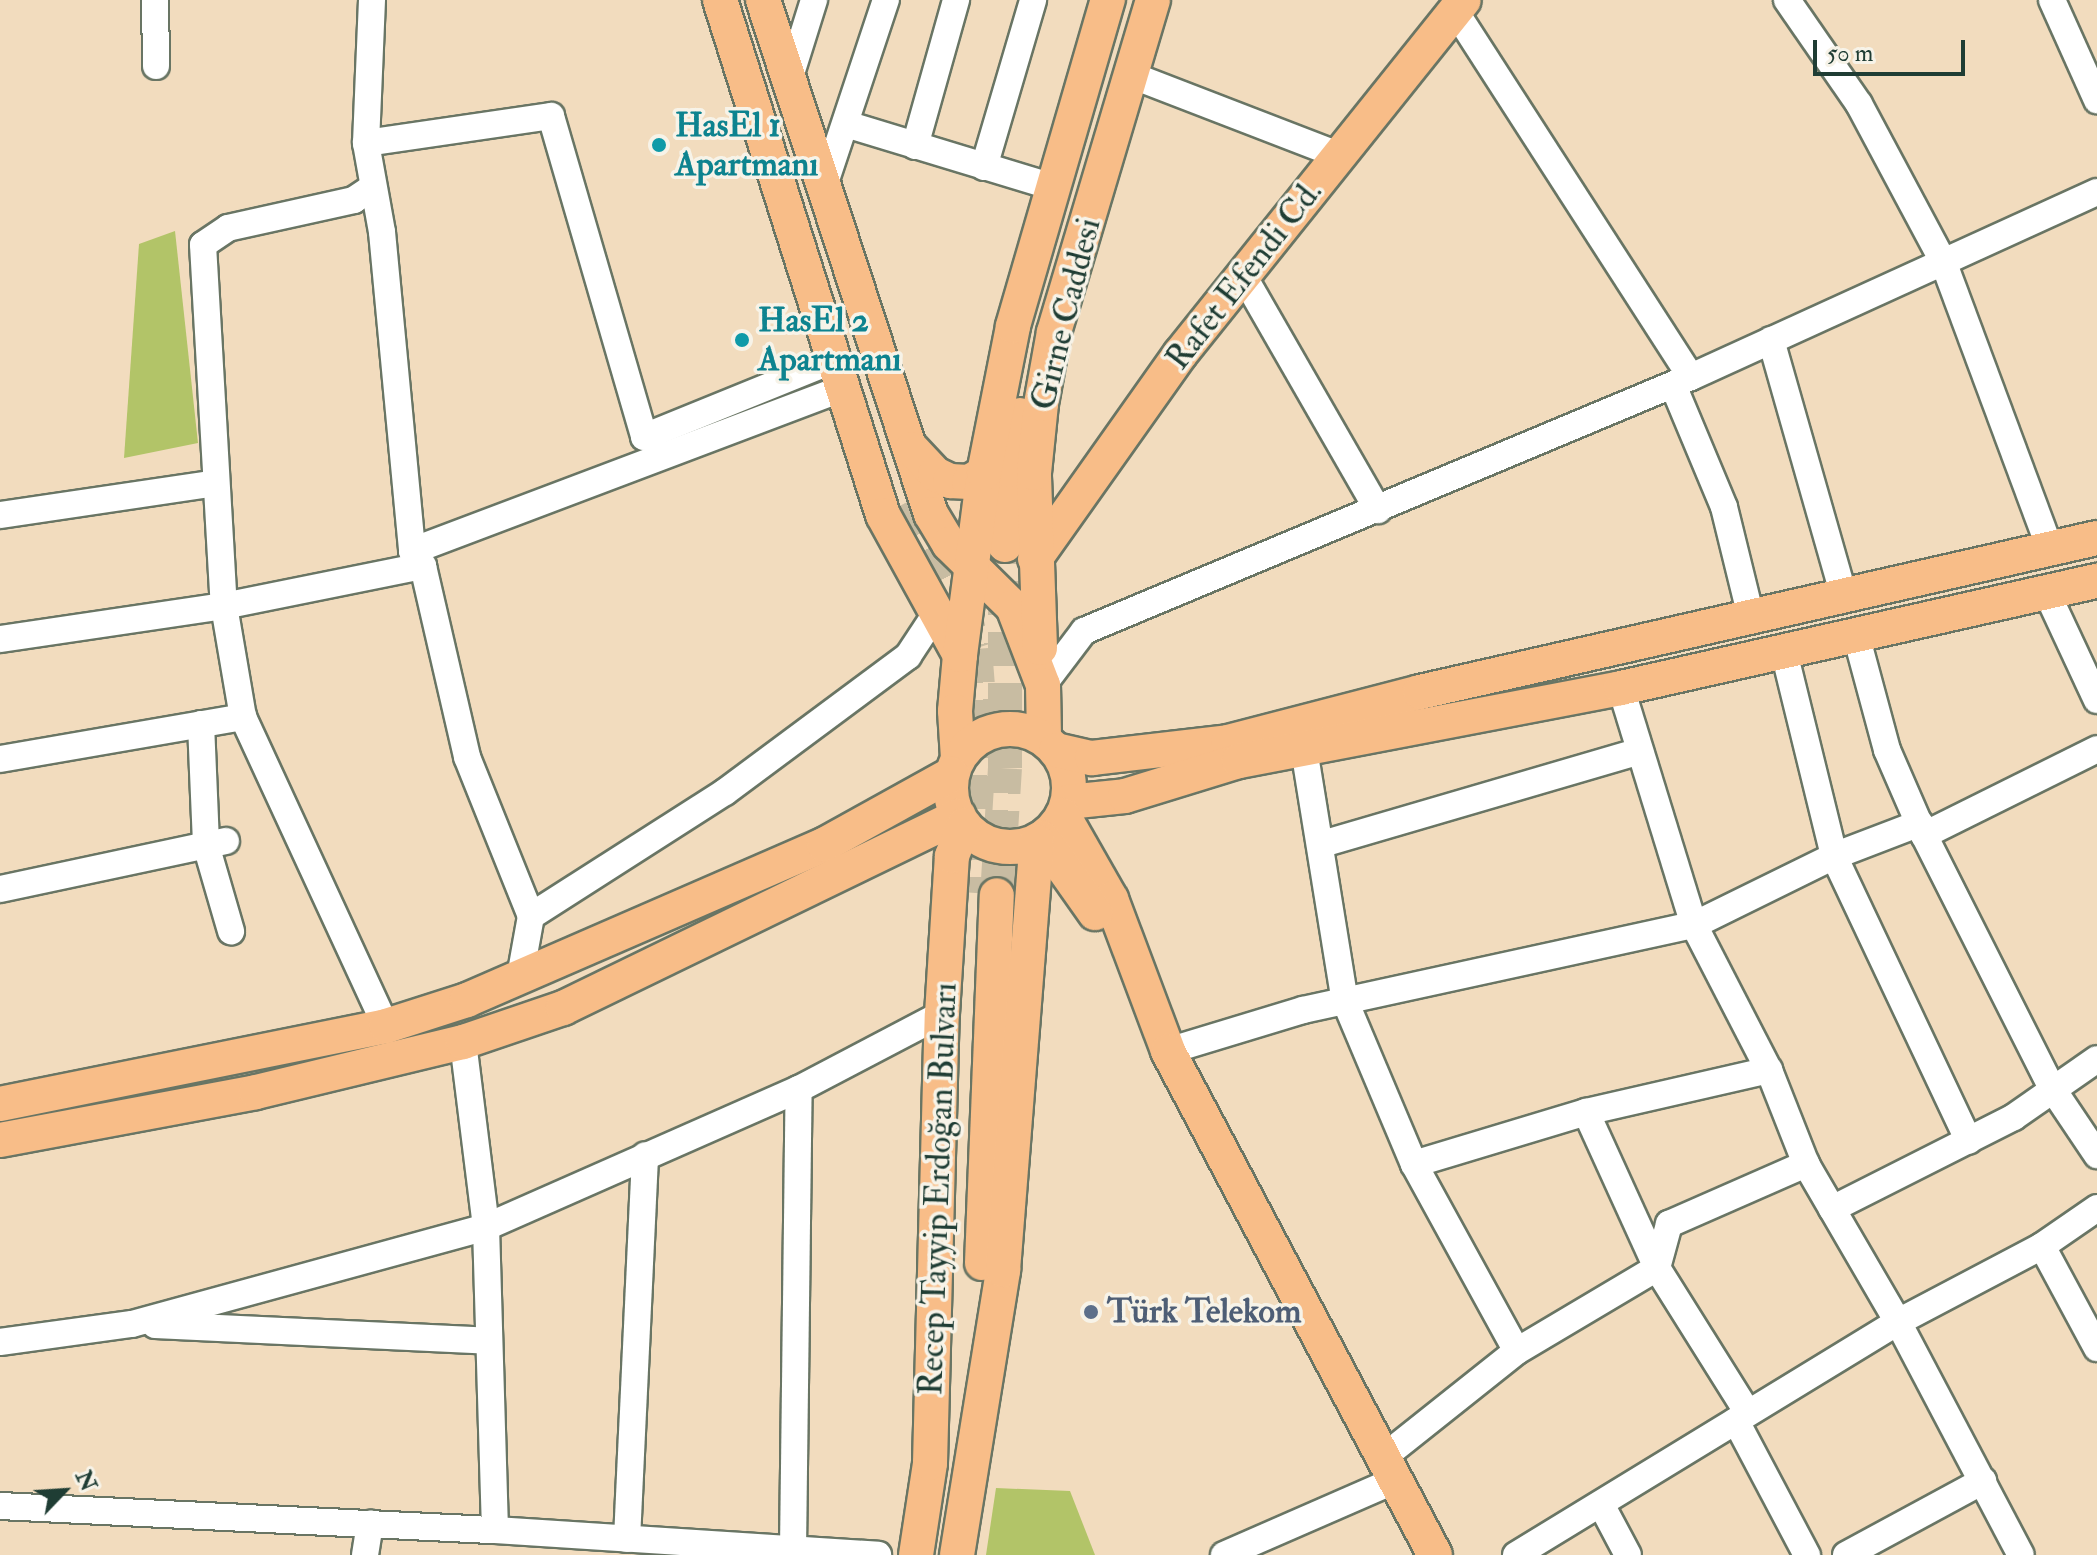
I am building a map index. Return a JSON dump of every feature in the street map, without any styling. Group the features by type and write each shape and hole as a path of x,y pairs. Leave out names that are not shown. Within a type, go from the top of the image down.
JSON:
{"main road":[{"path":"722,0 883,515 960,655"},
{"path":"722,0 907,502"},
{"path":"763,0 931,514 973,570 1013,607 1043,685"},
{"name":"Girne Caddesi","path":"955,766 955,711 960,655 984,473 1013,326 1108,0"},
{"name":"Girne Caddesi","path":"1050,744 1009,470 1028,372 1054,267 1134,0"},
{"name":"Girne Caddesi","path":"1020,552 1054,332 1153,0"},
{"name":"Rafet Efendi Cd.","path":"1020,552 1244,277 1459,5"},
{"path":"910,445 935,474 950,481 969,482 984,473"},
{"path":"0,1104 386,1026 520,977 824,845 955,766 968,746 997,730 1013,728 1092,758 1228,742 2097,538"},
{"path":"955,766 962,820 988,843 1005,847 1125,796 1239,761 1621,688 2097,581"},
{"path":"1050,744 1068,774 1053,824 1083,892 1141,989 1168,1051 1435,1555"},
{"path":"0,1140 256,1092 463,1042 563,1008 962,820"},
{"name":"Recep Tayyip Erdoğan Bulvarı","path":"916,1555 930,1463 942,1014 952,856 962,820"},
{"name":"Recep Tayyip Erdoğan Bulvarı","path":"960,1541 1003,1270 1053,824"},
{"path":"930,1463 955,1233 984,894 976,1384 960,1541"}],"street":[{"path":"155,0 156,66"},
{"path":"372,0 366,143 417,558 467,757 531,916 520,977"},
{"path":"790,77 814,0"},
{"path":"824,186 886,0"},
{"path":"915,146 956,0"},
{"path":"984,167 1033,0"},
{"path":"1787,0 1859,104 1943,261 2050,548"},
{"path":"2052,0 2097,100"},
{"path":"1459,5 1682,381 1724,507 1751,617"},
{"path":"1131,75 1338,155"},
{"path":"366,143 551,116 644,437 838,374"},
{"path":"846,124 1053,187"},
{"path":"373,187 354,200 228,228 203,245 224,606 243,717 386,1026"},
{"path":"1043,685 1084,631 1682,381 2097,192"},
{"path":"1244,277 1378,510"},
{"path":"1771,340 1844,596"},
{"path":"0,639 224,606 417,558 838,374"},
{"path":"0,515 216,483"},
{"path":"2047,593 2097,700"},
{"path":"531,916 725,792 896,665 908,656 937,612"},
{"path":"1856,635 1887,750 1922,829 2052,1088 2097,1155"},
{"path":"1784,652 1834,856 1969,1141"},
{"path":"1621,688 1694,925 1769,1070 1806,1164 1898,1322 2021,1555"},
{"path":"0,759 243,717"},
{"path":"201,724 231,931"},
{"path":"1304,749 1322,844 1345,1001 1414,1164 1517,1351"},
{"path":"1168,1051 1345,1001 1694,925 1834,856 1922,829 2097,749"},
{"path":"1322,844 1640,751"},
{"path":"0,889 216,843"},
{"path":"0,1342 132,1324 486,1227 799,1089 942,1014"},
{"path":"463,1042 486,1227 495,1530"},
{"path":"1832,1209 1969,1141 2097,1059"},
{"path":"1414,1164 1586,1112 1769,1070"},
{"path":"793,1549 799,1089"},
{"path":"1586,1112 1657,1268 1742,1417 1807,1555"},
{"path":"627,1539 645,1155"},
{"path":"1224,1555 1391,1468 1517,1351 1657,1268 1669,1224 1806,1164"},
{"path":"1516,1555 1602,1506 1898,1322 2042,1246 2097,1208"},
{"path":"2042,1246 2097,1348"},
{"path":"132,1324 489,1341"},
{"path":"1846,1555 1983,1481"},
{"path":"0,1506 370,1523 878,1555"},
{"path":"1602,1506 1628,1555"},
{"path":"365,1555 370,1523"}],"green space":[{"path":"175,231 198,443 124,458 139,244"},
{"path":"996,1488 1070,1491 1095,1555 986,1555"}],"tunnel":[{"path":"907,502 959,598 975,649 981,724 970,893"},
{"path":"997,895 1005,768 1005,545"}],"place":[{"name":"HasEl 1 Apartmanı","path":"659,145"},
{"name":"HasEl 2 Apartmanı","path":"742,340"},
{"name":"Türk Telekom","path":"1091,1312"}]}
